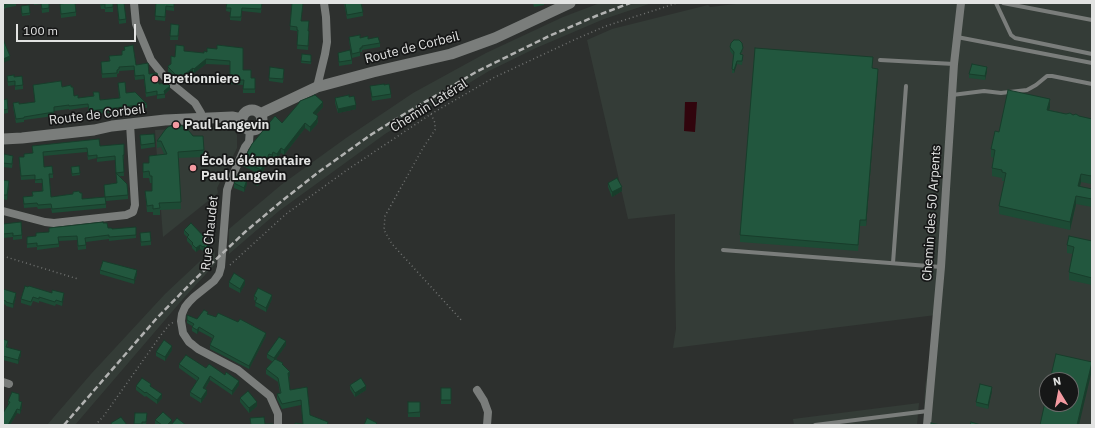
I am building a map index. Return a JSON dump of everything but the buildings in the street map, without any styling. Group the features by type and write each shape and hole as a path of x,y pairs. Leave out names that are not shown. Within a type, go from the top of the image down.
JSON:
{"main road":[{"name":"Route de Corbeil","path":"260,114 317,88 373,72 451,54 495,38 570,3"},
{"path":"250,110 256,111 260,114 262,121 259,127 250,130 245,127 242,122 244,113 250,110"},
{"name":"Route de Corbeil","path":"3,139 94,130 112,126 165,120 232,117 242,119"}],"street":[{"path":"134,3 136,24 151,60 167,80 195,103 201,113 201,119"},
{"path":"317,88 327,42 324,3"},
{"name":"Chemin des 50 Arpents","path":"927,425 941,268 954,64 961,3"},
{"path":"3,211 45,222 126,215 133,212 135,205 130,124"},
{"name":"Rue Chaudet","path":"181,321 182,314 188,302 214,281 219,274 221,267 227,190 245,147 249,142 251,135 250,130"},
{"path":"181,321 183,333 192,345 238,370 270,396 278,414 278,425"},
{"path":"477,390 484,401 488,412 487,425"}],"lane":[{"path":"996,3 1011,34 1015,38 1092,54"},
{"path":"1003,3 1092,20"},
{"path":"957,37 1092,63"},
{"path":"880,60 954,64"},
{"path":"952,95 984,91 1001,93 1027,90 1047,76 1092,84"},
{"path":"893,263 906,86"},
{"path":"723,250 941,268"},
{"path":"815,425 928,411"}],"path":[{"name":"Chemin Latéral","path":"219,274 286,214 347,170 431,114 493,78 606,26 677,3"},
{"path":"431,114 435,123 435,130 384,216 384,230 392,244 463,322"},
{"path":"3,256 78,279"},
{"path":"95,425 103,417 169,325 174,322 181,321"}],"shaded area":[{"path":"600,3 652,3 604,19 536,48 489,71 385,134 279,211 229,254 229,229 281,185 346,138 413,93 486,53 563,17"},
{"path":"744,3 1092,3 1092,425 923,425 925,387 936,315 673,348 676,329 675,214 628,219 587,40 612,29 708,5 710,7"},
{"path":"685,102 697,102 695,132 684,131"},
{"name":"École élémentaire Paul Langevin","path":"231,126 237,135 237,148 217,188 218,193 163,237 155,130"},
{"path":"214,248 216,263 183,299 75,425 47,425 91,374 165,294"},
{"path":"919,403 917,425 794,425 793,419"}],"railway":[{"path":"64,425 156,319 192,282 245,232 320,171 372,134 476,72 549,36 630,3"}],"place":[{"name":"Bretionniere","path":"155,79"},
{"name":"Paul Langevin","path":"176,125"},
{"name":"École élémentaire Paul Langevin","path":"193,168"}]}
